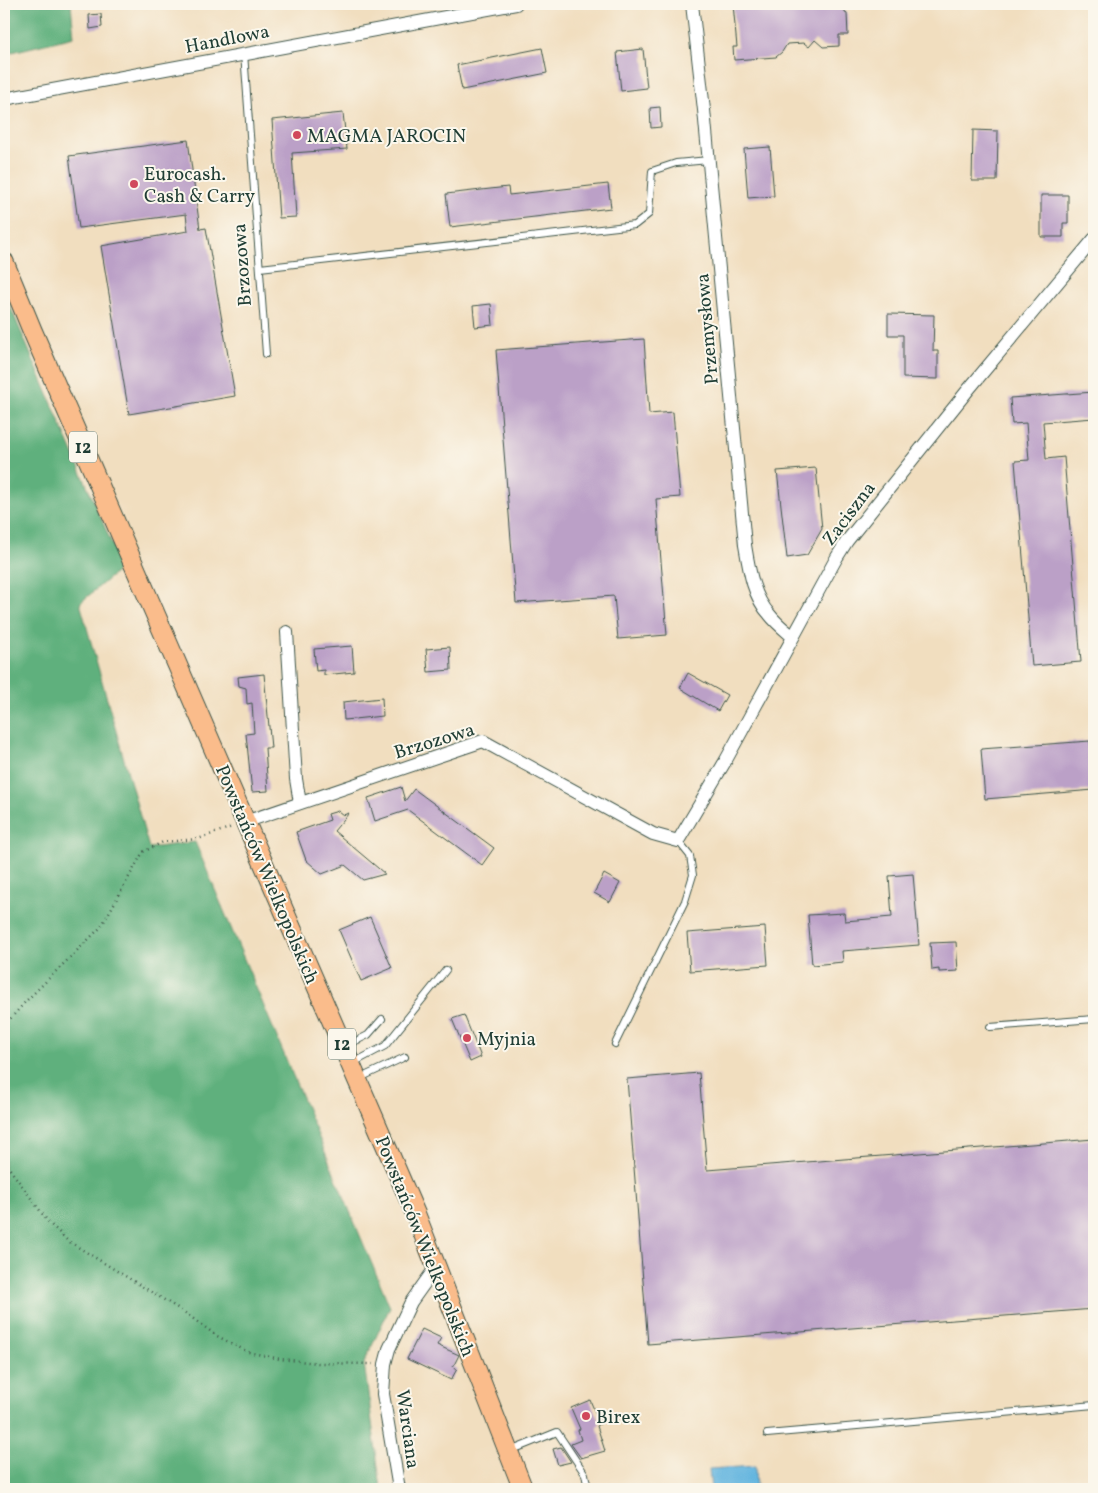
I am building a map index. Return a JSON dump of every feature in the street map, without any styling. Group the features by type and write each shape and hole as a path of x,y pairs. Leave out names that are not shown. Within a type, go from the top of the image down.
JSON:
{"main road":[{"name":"Powstańców Wielkopolskich","path":"4,262 436,1267 523,1489"}],"street":[{"name":"Handlowa","path":"4,99 516,4"},
{"name":"Przemysłowa","path":"692,4 709,160 745,546 749,569 758,596 769,615 793,637"},
{"name":"Zaciszna","path":"678,841 726,760 847,541 968,390 1094,239"},
{"path":"287,632 296,779 300,803"},
{"name":"Brzozowa","path":"245,822 483,741 653,834 678,841"},
{"name":"Warciana","path":"400,1489 383,1394 386,1364 389,1349 411,1302 436,1267"}],"lane":[{"name":"Brzozowa","path":"244,53 266,354"},
{"path":"260,268 635,225 649,214 652,171 676,163 709,160"},
{"path":"615,1044 685,901 693,875 690,856 678,841"},
{"path":"350,1064 385,1046 446,970"},
{"path":"350,1064 368,1035 382,1018"},
{"path":"990,1027 1094,1019"},
{"path":"350,1064 405,1057"},
{"path":"767,1434 1094,1406"},
{"path":"508,1452 557,1432 585,1474 588,1489"}],"path":[{"path":"4,1026 33,994 101,928 143,852 163,842 198,839 245,822"},
{"path":"4,1160 49,1223 68,1241 184,1312 217,1336 248,1352 280,1360 333,1364 386,1364"}],"green space":[{"path":"4,4 71,4 74,37 4,54"},
{"path":"4,292 122,567 80,603 149,848 195,842 390,1307 364,1363 381,1489 50,1489 4,1486"}],"water":[{"path":"755,1466 756,1489 711,1489 709,1469"}],"building":[{"path":"733,4 780,4 780,6 839,4 847,14 848,35 839,35 839,46 823,47 815,40 809,47 804,43 787,44 776,57 734,60 733,47 737,47"},
{"path":"101,14 102,27 90,29 89,15"},
{"path":"542,48 547,73 462,90 457,65"},
{"path":"643,49 647,88 621,91 617,52"},
{"path":"660,107 661,127 651,128 650,108"},
{"path":"343,113 347,149 292,153 296,217 279,218 272,120"},
{"path":"973,130 998,131 997,181 972,181"},
{"path":"188,140 200,229 206,228 235,396 129,414 101,246 188,231 186,214 79,228 69,156"},
{"path":"770,147 774,196 748,198 744,149"},
{"path":"608,184 611,208 450,227 446,194 508,187 509,195"},
{"path":"1041,195 1068,195 1068,223 1063,223 1063,237 1041,237"},
{"path":"491,304 493,325 475,327 473,306"},
{"path":"888,314 934,315 933,351 938,351 938,379 903,378 903,335 888,335"},
{"path":"644,339 649,414 673,412 680,497 656,499 667,635 618,639 614,596 516,603 496,350"},
{"path":"1094,392 1094,418 1043,422 1046,459 1064,457 1081,662 1032,666 1015,461 1029,460 1026,423 1012,424 1010,398"},
{"path":"816,468 822,529 807,555 787,558 777,471"},
{"path":"352,646 354,672 324,675 324,670 316,671 314,649"},
{"path":"450,647 451,670 428,672 426,649"},
{"path":"688,673 727,695 718,711 680,688"},
{"path":"264,674 271,748 265,748 268,791 252,792 246,734 254,733 252,703 247,704 246,688 239,686 238,677"},
{"path":"382,698 383,716 344,720 343,702"},
{"path":"1090,741 1094,790 985,799 981,749"},
{"path":"401,787 405,801 414,789 494,848 482,865 408,810 375,821 368,798"},
{"path":"338,811 343,815 349,813 334,831 385,874 363,880 345,865 322,874 306,860 296,832 330,820 328,814"},
{"path":"604,874 620,883 610,902 594,893"},
{"path":"913,874 919,945 842,951 843,962 812,965 808,915 844,913 845,921 892,917 889,876"},
{"path":"370,917 392,968 361,981 339,930"},
{"path":"765,927 768,965 690,971 687,933"},
{"path":"956,942 958,971 939,972 939,969 932,970 930,943"},
{"name":"Myjnia","path":"464,1015 481,1057 470,1062 452,1019"},
{"path":"699,1073 707,1170 1094,1139 1094,1309 648,1344 627,1079"},
{"path":"422,1329 441,1338 437,1345 459,1355 453,1367 457,1369 451,1380 407,1359"},
{"path":"590,1400 600,1424 597,1426 605,1451 581,1458 571,1444 581,1440 578,1430 580,1429 571,1408"},
{"path":"561,1447 571,1462 558,1465 553,1449"}],"place":[{"name":"MAGMA JAROCIN","path":"297,135"},
{"name":"Eurocash. Cash & Carry","path":"134,184"},
{"name":"Myjnia","path":"467,1038"},
{"name":"Birex","path":"586,1416"}]}
